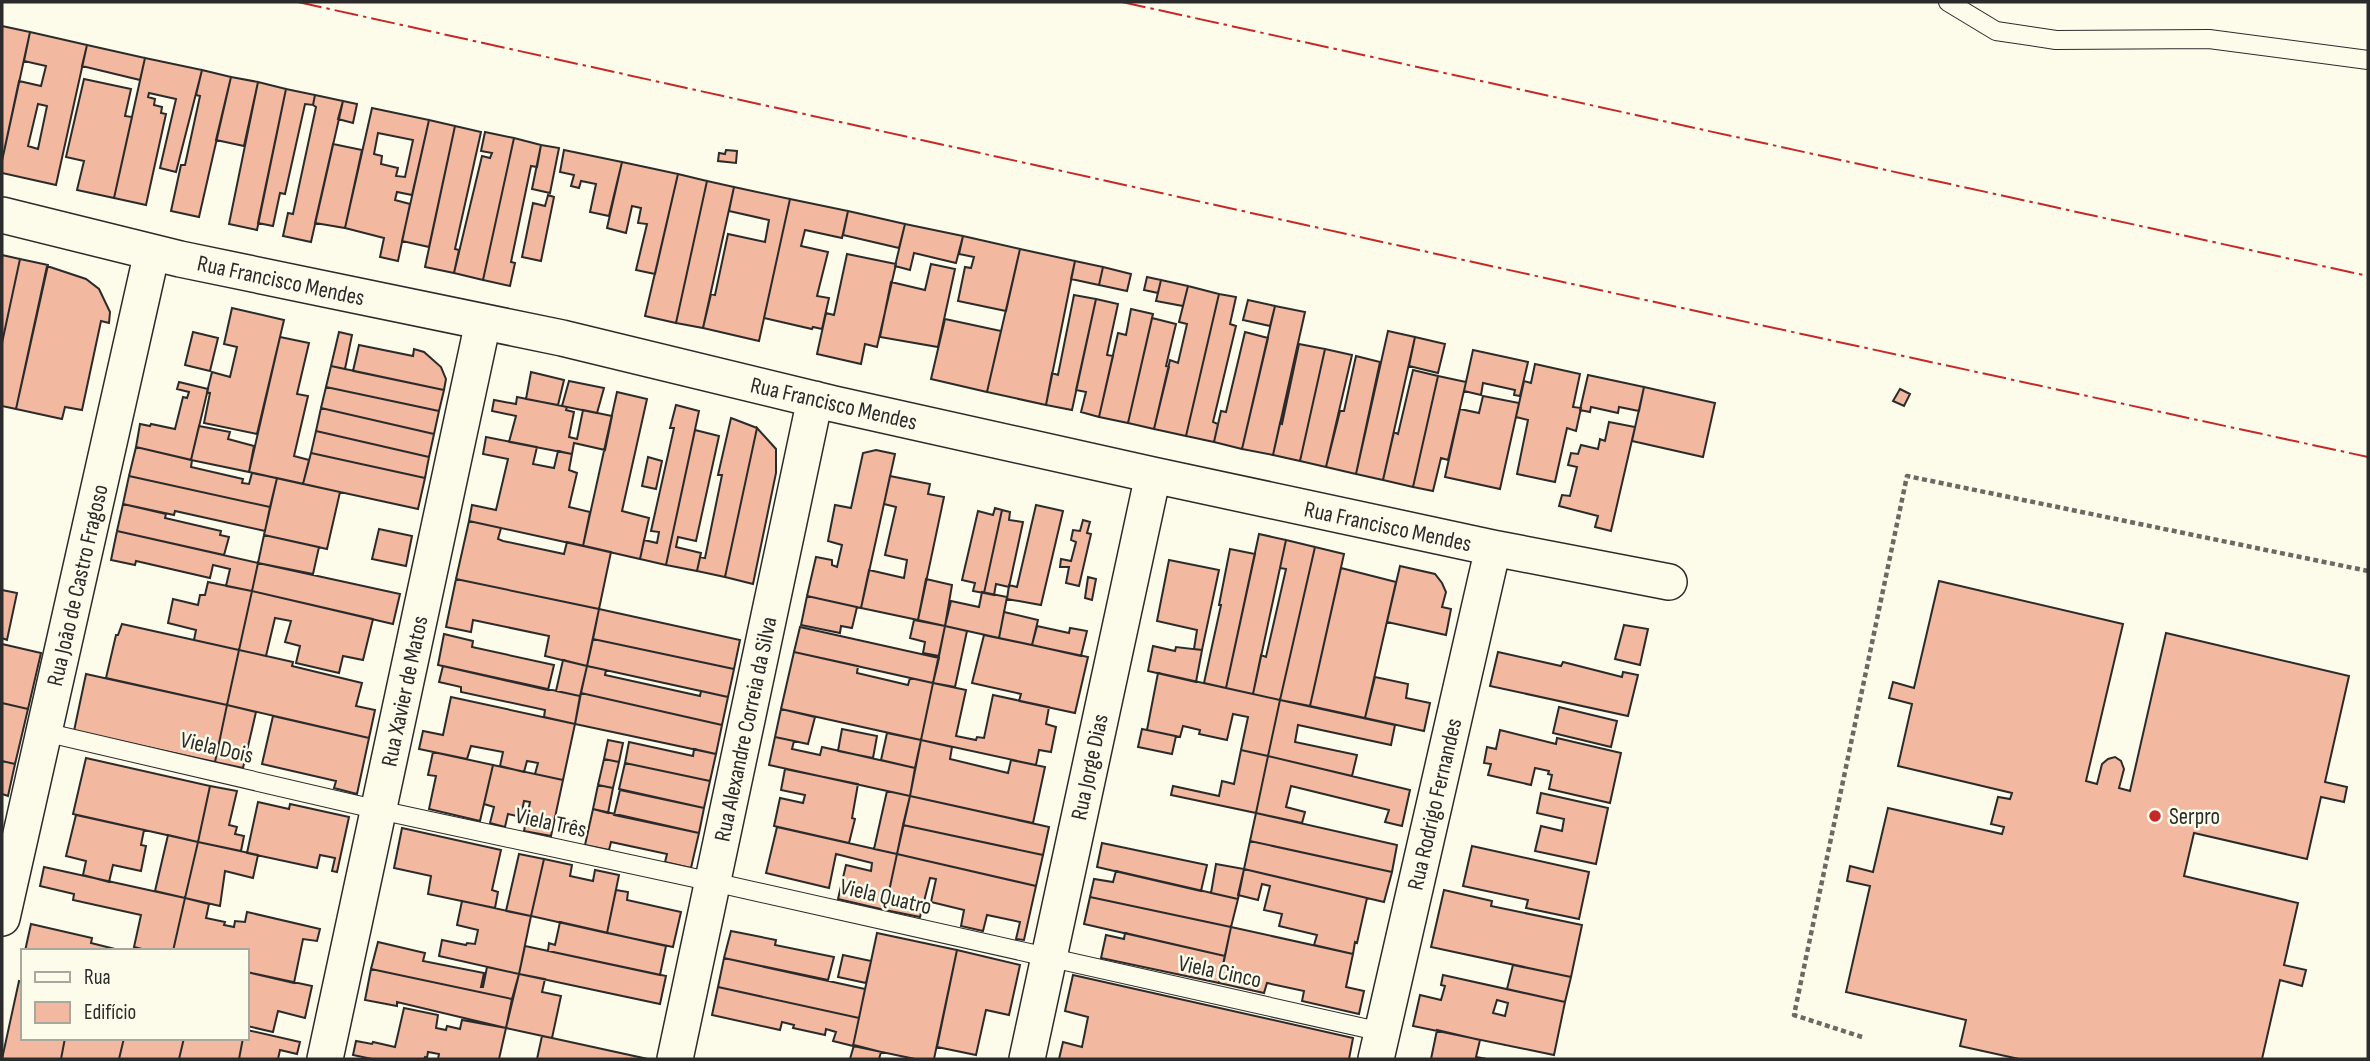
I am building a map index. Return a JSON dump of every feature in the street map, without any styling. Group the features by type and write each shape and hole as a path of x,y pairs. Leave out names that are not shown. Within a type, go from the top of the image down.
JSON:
{"street":[{"name":"Rua Francisco Mendes","path":"2,215 152,252 562,338 815,399 1153,475 1493,548 1669,582"},
{"name":"Rua João de Castro Fragoso","path":"2,918 152,252"},
{"name":"Rua Xavier de Matos","path":"325,1059 483,322"},
{"name":"Rua Alexandre Correia da Silva","path":"675,1059 815,399"},
{"name":"Rua Jorge Dias","path":"1027,1059 1153,475"},
{"name":"Rua Rodrigo Fernandes","path":"1379,1045 1493,548"}],"lane":[{"path":"1948,2 1996,31 2044,38 2209,39 2368,60"},
{"name":"Viela Dois","path":"44,732 379,810"},
{"name":"Viela Três","path":"379,810 713,881"},
{"name":"Viela Quatro","path":"713,881 1048,958"},
{"name":"Viela Cinco","path":"1048,958 1379,1045"}],"path":[{"path":"1862,1037 1794,1015 1907,476 2368,571"}],"building":[{"path":"2,26 30,32 2,161"},
{"path":"30,32 87,45 56,185 2,173 2,161 19,81 41,86 46,66 24,61","holes":["38,104 47,106 38,149 28,146"]},
{"path":"87,45 145,58 140,80 82,66"},
{"path":"145,58 202,70 176,172 160,168 176,99 149,93 148,97 155,99 154,105 162,107 161,113 166,114 146,205 114,198"},
{"path":"202,70 231,77 199,217 171,211 181,165 185,165 200,96 196,95"},
{"path":"231,77 258,82 244,146 216,140"},
{"path":"84,79 131,89 125,116 132,117 114,198 77,190 84,161 66,157"},
{"path":"258,82 286,89 257,230 229,224"},
{"path":"286,89 315,95 313,105 305,104 285,194 280,193 273,226 258,223"},
{"path":"315,95 343,101 311,242 283,236 288,213 293,214 316,107 313,105"},
{"path":"343,101 357,104 353,123 338,119"},
{"path":"372,108 429,120 412,195 397,192 395,200 410,204 398,261 380,257 384,238 345,228","holes":["378,133 413,140 405,177 396,176 398,168 381,164 382,156 374,154"]},
{"path":"429,120 455,126 429,247 402,241"},
{"path":"455,126 481,132 455,249 459,250 454,273 425,267"},
{"path":"485,132 514,138 483,280 454,273 482,156 490,158 492,153 481,151"},
{"path":"514,138 541,145 537,167 531,166 511,262 515,263 510,286 483,280"},
{"path":"333,144 362,150 345,228 315,223"},
{"path":"541,145 559,148 550,193 532,189"},
{"path":"564,150 622,162 609,216 590,212 596,184 581,181 579,188 571,186 574,175 560,172"},
{"path":"726,150 737,151 736,163 718,161 719,153 725,154"},
{"path":"622,162 678,174 655,274 636,270 647,224 638,223 641,208 632,206 626,233 607,228"},
{"path":"678,174 707,181 676,323 645,316"},
{"path":"707,181 734,187 703,328 676,323"},
{"path":"734,187 790,199 759,341 703,328 711,294 715,295 728,234 765,242 769,220 729,211"},
{"path":"548,195 554,197 541,261 522,257 533,203 545,206"},
{"path":"790,199 848,211 842,238 805,230 801,246 828,252 817,296 829,298 822,329 764,318"},
{"path":"848,211 905,224 899,248 843,235"},
{"path":"905,224 963,236 956,263 914,253 910,270 895,266"},
{"path":"963,236 1020,249 1006,311 958,301 965,267 971,268 974,257 959,254"},
{"path":"1020,249 1075,261 1046,405 987,392"},
{"path":"847,254 896,264 877,347 865,344 861,364 817,354 826,313 834,315"},
{"path":"2,255 20,259 2,343"},
{"path":"20,259 48,265 16,409 2,406 2,343"},
{"path":"1075,261 1103,267 1099,285 1071,279"},
{"path":"931,264 955,269 938,347 880,337 891,282 925,290"},
{"path":"47,266 86,279 99,289 110,312 109,323 101,321 82,410 65,407 62,419 16,409"},
{"path":"1103,267 1131,274 1127,291 1099,285"},
{"path":"1147,277 1161,280 1158,293 1144,290"},
{"path":"1161,280 1188,286 1183,306 1156,301"},
{"path":"1188,286 1219,294 1186,436 1154,429 1170,360 1178,363 1187,324 1179,322"},
{"path":"1219,294 1236,297 1230,324 1236,326 1213,422 1218,424 1214,442 1186,436"},
{"path":"1074,295 1096,299 1072,410 1046,405 1052,373 1058,375"},
{"path":"1096,299 1118,304 1107,355 1113,356 1099,417 1081,412 1086,392 1076,390"},
{"path":"1248,300 1275,306 1270,326 1243,320"},
{"path":"1275,306 1305,312 1273,455 1242,449"},
{"path":"232,308 284,320 257,434 204,423 212,372 230,377 237,347 224,344"},
{"path":"1131,309 1153,314 1128,423 1099,417 1118,333 1126,335"},
{"path":"1152,318 1176,324 1154,429 1128,423"},
{"path":"945,319 1001,331 987,392 931,379"},
{"path":"1388,331 1415,337 1383,480 1356,474"},
{"path":"193,332 218,338 210,371 185,365"},
{"path":"339,332 352,335 345,369 331,366"},
{"path":"1245,332 1268,338 1242,449 1214,442 1221,411 1226,412"},
{"path":"280,337 309,343 297,394 308,396 294,456 309,460 303,484 249,472"},
{"path":"1415,337 1445,344 1438,373 1409,366"},
{"path":"1299,344 1325,349 1300,461 1273,455"},
{"path":"359,345 413,356 414,349 424,352 441,367 446,379 444,390 353,371"},
{"path":"1325,349 1352,355 1326,467 1300,461"},
{"path":"1473,350 1528,362 1520,396 1514,395 1515,390 1483,383 1481,395 1464,391"},
{"path":"1356,356 1380,362 1356,474 1326,467 1340,411 1344,411"},
{"path":"1535,364 1580,374 1573,407 1581,408 1576,431 1567,428 1555,482 1517,474 1528,420 1516,417 1524,381 1531,383"},
{"path":"331,366 444,390 439,411 326,387"},
{"path":"1413,370 1438,376 1413,487 1383,480 1394,432 1398,434"},
{"path":"531,372 564,380 558,405 526,399"},
{"path":"1588,375 1644,387 1639,411 1619,407 1618,413 1591,407 1590,412 1580,410"},
{"path":"1438,376 1466,382 1448,460 1441,458 1433,491 1413,487"},
{"path":"569,381 604,388 597,413 562,406"},
{"path":"179,382 208,389 191,460 136,447 140,424 175,429 183,397 187,398 189,392 177,389"},
{"path":"326,387 439,411 434,434 321,408"},
{"path":"1644,387 1715,403 1703,457 1632,441"},
{"path":"1900,389 1910,394 1904,406 1893,401"},
{"path":"617,392 647,399 622,511 649,518 640,559 583,546"},
{"path":"1483,396 1519,403 1500,489 1445,477 1460,409 1479,413"},
{"path":"517,397 567,407 566,410 574,412 569,437 577,439 583,410 612,416 605,450 574,443 572,454 509,442 516,416 492,411 494,400 516,404"},
{"path":"676,405 699,411 666,565 640,559 644,540 657,543 659,532 651,531 674,428 670,428"},
{"path":"321,408 434,434 429,457 316,431"},
{"path":"731,418 757,428 725,577 697,571 700,557 705,558 722,475 718,475"},
{"path":"1609,422 1635,427 1611,531 1595,527 1598,516 1559,506 1562,495 1570,496 1577,467 1568,465 1571,453 1578,454 1581,445 1598,449 1600,439 1605,441"},
{"path":"199,426 230,432 228,439 254,446 249,472 191,460"},
{"path":"757,428 776,449 776,473 753,584 725,577"},
{"path":"695,430 719,436 696,541 678,537 676,547 701,553 697,571 666,565"},
{"path":"316,431 429,457 425,478 311,453"},
{"path":"486,437 537,447 533,464 554,468 558,451 572,454 569,470 577,473 569,507 590,512 583,546 469,521 472,505 496,510 508,459 483,454"},
{"path":"136,447 192,460 191,467 243,479 242,483 249,484 252,473 277,478 270,507 129,476"},
{"path":"876,450 895,454 861,608 807,596 816,557 832,560 832,565 837,567 842,545 828,541 835,505 851,508 863,453"},
{"path":"311,453 425,478 418,509 303,484"},
{"path":"648,457 662,461 656,489 642,486"},
{"path":"129,476 270,507 265,531 175,511 174,515 123,504"},
{"path":"890,476 930,484 928,494 944,497 918,620 861,608 869,570 904,578 907,560 885,555 896,507 884,504"},
{"path":"277,478 340,492 327,549 264,535"},
{"path":"123,504 166,514 165,518 221,531 220,535 229,537 224,555 117,531"},
{"path":"1036,505 1063,511 1041,605 1007,599 1009,585 1017,587"},
{"path":"995,508 1002,510 984,593 973,591 975,583 962,580 978,511 993,515"},
{"path":"1002,510 1010,512 1009,520 1023,522 1009,587 996,584 994,595 984,593"},
{"path":"1083,520 1090,522 1087,533 1091,534 1079,586 1066,583 1069,567 1060,567 1061,559 1071,561 1076,542 1071,540 1073,530 1080,531"},
{"path":"469,521 501,528 498,539 503,541 564,554 567,542 611,552 599,609 456,579"},
{"path":"379,529 412,536 406,566 372,559"},
{"path":"117,531 258,563 252,591 226,586 230,569 213,565 210,578 136,561 135,565 111,560"},
{"path":"1259,534 1286,540 1253,694 1226,688"},
{"path":"264,535 319,547 313,574 258,563"},
{"path":"1286,540 1315,547 1280,700 1253,694 1261,655 1266,657 1286,569 1280,568"},
{"path":"1315,547 1344,554 1310,706 1280,700"},
{"path":"1230,549 1255,554 1226,688 1204,683"},
{"path":"1169,560 1219,570 1202,650 1194,649 1197,630 1157,621"},
{"path":"258,563 400,594 393,624 252,591"},
{"path":"1400,566 1435,574 1442,583 1446,592 1442,607 1451,609 1446,635 1387,622"},
{"path":"1341,568 1396,582 1365,718 1310,706"},
{"path":"1088,577 1096,579 1092,600 1085,598"},
{"path":"456,579 599,609 587,666 545,656 549,636 473,620 471,632 446,627"},
{"path":"926,579 952,585 945,626 918,620"},
{"name":"Serpro","path":"1939,581 2123,624 2086,781 2097,784 2102,764 2115,757 2121,761 2124,769 2119,788 2130,791 2166,633 2349,676 2325,782 2347,787 2344,802 2321,797 2307,859 2194,833 2184,876 2298,903 2284,965 2306,970 2302,986 2280,980 2262,1059 2019,1059 1960,1046 1966,1020 1846,992 1870,886 1847,881 1850,866 1873,872 1888,808 2002,834 2004,827 1991,824 1998,797 2010,799 2012,793 1898,766 1912,704 1889,698 1893,682 1914,688"},
{"path":"208,582 252,591 239,650 194,640 196,630 168,623 173,599 198,605 200,595 205,595"},
{"path":"2,590 17,593 7,640 2,638"},
{"path":"252,591 373,619 363,660 343,656 339,673 296,663 300,646 285,642 291,621 275,618 266,656 239,650"},
{"path":"982,592 1007,597 999,638 945,626 951,601 979,607"},
{"path":"807,596 857,607 852,628 841,626 840,633 801,625"},
{"path":"599,609 740,640 734,669 593,639"},
{"path":"1004,612 1038,620 1032,645 999,638"},
{"path":"914,620 945,626 939,656 923,653 925,642 910,638"},
{"path":"122,624 239,650 227,705 106,678 116,635"},
{"path":"1624,625 1648,629 1640,665 1615,659"},
{"path":"945,626 967,631 955,687 933,683"},
{"path":"1037,626 1069,633 1070,628 1087,631 1081,656 1032,645"},
{"path":"800,627 939,658 933,683 794,652"},
{"path":"444,634 473,641 472,647 554,665 548,690 438,665"},
{"path":"984,635 1088,657 1075,713 1019,701 1021,694 972,683"},
{"path":"593,639 734,669 728,697 587,666"},
{"path":"2,644 41,653 28,709 2,703"},
{"path":"1153,646 1175,651 1176,647 1202,650 1196,682 1148,671"},
{"path":"239,650 293,662 292,666 362,683 356,706 375,710 369,738 227,705"},
{"path":"794,652 858,666 857,673 908,685 910,678 933,683 921,740 781,709"},
{"path":"1498,652 1561,666 1563,662 1622,677 1623,672 1638,675 1628,716 1490,686"},
{"path":"563,660 587,666 580,696 556,691"},
{"path":"443,666 580,696 575,724 544,717 545,710 461,692 461,687 439,682"},
{"path":"587,666 606,670 605,675 700,696 701,691 728,697 722,725 581,693"},
{"path":"1158,673 1280,700 1268,756 1241,750 1248,717 1233,714 1227,740 1199,734 1200,730 1183,726 1180,737 1147,730"},
{"path":"86,674 227,705 215,762 74,731"},
{"path":"1375,677 1408,684 1406,698 1430,703 1424,731 1365,718"},
{"path":"933,683 966,690 956,736 976,740 977,737 984,738 993,695 1049,707 1046,724 1056,727 1051,752 1039,750 1036,765 921,740"},
{"path":"581,693 722,725 716,754 575,724"},
{"path":"451,697 575,724 563,780 535,774 538,763 527,761 524,772 500,766 503,752 471,746 467,759 419,749 423,731 443,735"},
{"path":"1280,700 1395,725 1391,745 1298,725 1295,742 1357,755 1352,776 1268,756"},
{"path":"2,703 28,709 15,764 2,761"},
{"path":"227,705 256,712 243,768 215,762"},
{"path":"1559,707 1617,721 1611,747 1553,733"},
{"path":"781,709 815,717 808,744 775,737"},
{"path":"273,716 369,738 357,794 334,788 336,781 262,764"},
{"path":"842,729 877,736 873,758 838,751"},
{"path":"1142,729 1176,736 1172,754 1138,747"},
{"path":"1500,730 1556,744 1557,738 1621,753 1610,803 1549,789 1552,775 1548,774 1549,771 1535,768 1531,785 1488,775 1491,764 1484,763 1487,747 1496,749"},
{"path":"887,733 921,740 915,768 881,760"},
{"path":"775,737 794,741 792,749 820,755 822,747 915,768 910,796 769,765"},
{"path":"608,740 623,743 619,762 604,759"},
{"path":"921,740 952,747 950,759 1008,773 1011,760 1045,767 1033,823 910,796"},
{"path":"629,742 693,756 694,749 716,754 710,781 625,763"},
{"path":"1241,750 1268,756 1256,813 1171,795 1173,786 1219,796 1222,781 1234,784"},
{"path":"433,752 493,765 480,821 429,809 436,776 428,775"},
{"path":"1268,756 1410,790 1402,826 1385,822 1389,810 1291,786 1286,807 1305,812 1302,823 1256,813"},
{"path":"86,758 210,786 198,842 73,814"},
{"path":"604,759 619,762 613,788 598,785"},
{"path":"2,761 15,764 8,796 2,794"},
{"path":"625,763 710,781 704,808 619,789"},
{"path":"493,765 563,780 551,836 524,831 530,802 524,801 521,817 508,814 505,827 490,823 494,807 484,804"},
{"path":"785,769 858,784 852,818 855,819 849,843 774,826 780,798 803,803 805,795 781,790"},
{"path":"598,785 613,788 608,813 593,809"},
{"path":"210,786 237,791 229,825 237,827 235,834 244,836 241,851 198,842"},
{"path":"620,790 704,808 699,833 614,815"},
{"path":"887,791 910,796 897,854 874,849"},
{"path":"1541,793 1608,808 1596,864 1535,851 1541,826 1562,831 1564,819 1537,813"},
{"path":"910,796 1049,827 1043,855 903,825"},
{"path":"258,802 289,809 290,804 349,817 337,872 332,871 335,858 320,855 317,868 247,853"},
{"path":"593,809 699,833 691,868 665,862 667,854 611,842 609,850 585,845"},
{"path":"1256,813 1397,845 1392,872 1250,841"},
{"path":"76,815 144,830 141,845 146,846 141,871 113,865 109,882 83,875 86,861 66,856"},
{"path":"903,825 1043,855 1036,886 897,854"},
{"path":"777,827 897,854 885,910 838,899 846,865 871,871 872,863 836,854 829,888 766,873"},
{"path":"402,828 501,850 492,890 498,892 495,908 428,894 431,876 394,868"},
{"path":"168,835 198,842 185,898 155,891"},
{"path":"1250,841 1392,872 1384,902 1244,869"},
{"path":"198,842 258,855 253,878 225,871 220,906 185,898"},
{"path":"1102,843 1207,865 1201,891 1097,867"},
{"path":"1472,846 1589,872 1579,919 1526,908 1528,900 1463,886"},
{"path":"519,854 544,859 531,916 506,911"},
{"path":"897,854 1036,886 1024,940 1016,939 1020,922 987,915 983,931 961,926 964,910 931,902 936,879 930,878 920,917 885,910"},
{"path":"544,859 572,865 570,876 593,881 595,870 619,875 607,933 531,916"},
{"path":"1216,864 1244,869 1238,899 1211,893"},
{"path":"44,867 185,898 173,949 134,947 141,915 73,900 74,894 40,886"},
{"path":"1244,869 1367,898 1353,954 1314,945 1317,935 1279,926 1282,914 1264,910 1270,886 1262,884 1258,900 1238,895"},
{"path":"1116,871 1238,899 1231,927 1090,897 1094,879 1113,882"},
{"path":"616,890 628,892 627,900 681,912 673,947 607,933"},
{"path":"1444,890 1492,901 1491,906 1582,925 1571,977 1431,947"},
{"path":"1090,897 1231,927 1225,956 1084,924"},
{"path":"185,898 209,904 206,918 225,922 224,925 234,927 235,921 245,922 247,912 320,929 317,941 303,939 294,983 248,972 248,949 173,949"},
{"path":"462,901 531,916 519,974 439,956 442,940 475,944 478,930 457,925"},
{"path":"560,922 666,946 660,975 548,951 549,943 555,945"},
{"path":"31,924 92,938 91,943 115,949 25,949"},
{"path":"1231,927 1353,954 1346,987 1364,991 1359,1014 1302,1001 1304,991 1267,983 1264,993 1219,983"},
{"path":"731,931 776,940 775,945 834,957 828,980 724,958"},
{"path":"877,933 957,950 934,1059 915,1059 853,1046"},
{"path":"1125,933 1225,956 1219,983 1101,958 1106,935 1124,939"},
{"path":"378,942 425,953 423,961 484,973 481,987 487,967 519,974 512,999 371,969"},
{"path":"525,946 666,976 660,1004 519,974"},
{"path":"957,950 1020,965 1009,1015 986,1010 976,1055 937,1047"},
{"path":"843,955 871,961 866,983 838,977"},
{"path":"724,958 865,989 859,1018 718,987"},
{"path":"1513,965 1571,977 1565,1002 1507,989"},
{"path":"371,969 512,999 506,1028 397,1002 397,1006 365,1000"},
{"path":"248,972 312,986 305,1018 278,1011 273,1032 248,1026"},
{"path":"519,974 545,979 542,992 561,996 552,1038 506,1028"},
{"path":"1073,975 1353,1038 1349,1059 1059,1059 1063,1042 1082,1047 1088,1017 1065,1011"},
{"path":"1443,975 1565,1002 1554,1055 1413,1026 1420,995 1441,1000 1445,986 1441,985","holes":["1497,1000 1508,1003 1505,1016 1493,1013"]},
{"path":"19,981 21,1040 65,1040 61,1059 2,1059"},
{"path":"718,987 859,1018 853,1046 833,1041 836,1032 826,1029 825,1035 793,1028 794,1025 782,1022 780,1030 712,1015"},
{"path":"404,1008 438,1015 436,1028 446,1030 447,1026 460,1029 462,1020 506,1028 499,1059 438,1059 439,1054 428,1052 427,1058 424,1059 372,1059 353,1055 356,1041 395,1047"},
{"path":"248,1030 300,1042 297,1054 280,1050 278,1059 239,1059 243,1040 248,1040"},
{"path":"1437,1030 1480,1040 1476,1057 1487,1059 1431,1059"},
{"path":"542,1036 552,1038 648,1059 537,1059"},
{"path":"65,1040 124,1040 119,1059 61,1059"},
{"path":"124,1040 184,1040 179,1059 119,1059"},
{"path":"184,1040 243,1040 239,1059 179,1059"},
{"path":"854,1045 881,1052 879,1059 850,1059"}],"power":[{"path":"298,2 2368,457"},
{"path":"1122,2 2368,276"}],"place":[{"name":"Serpro","path":"2155,816"}]}
